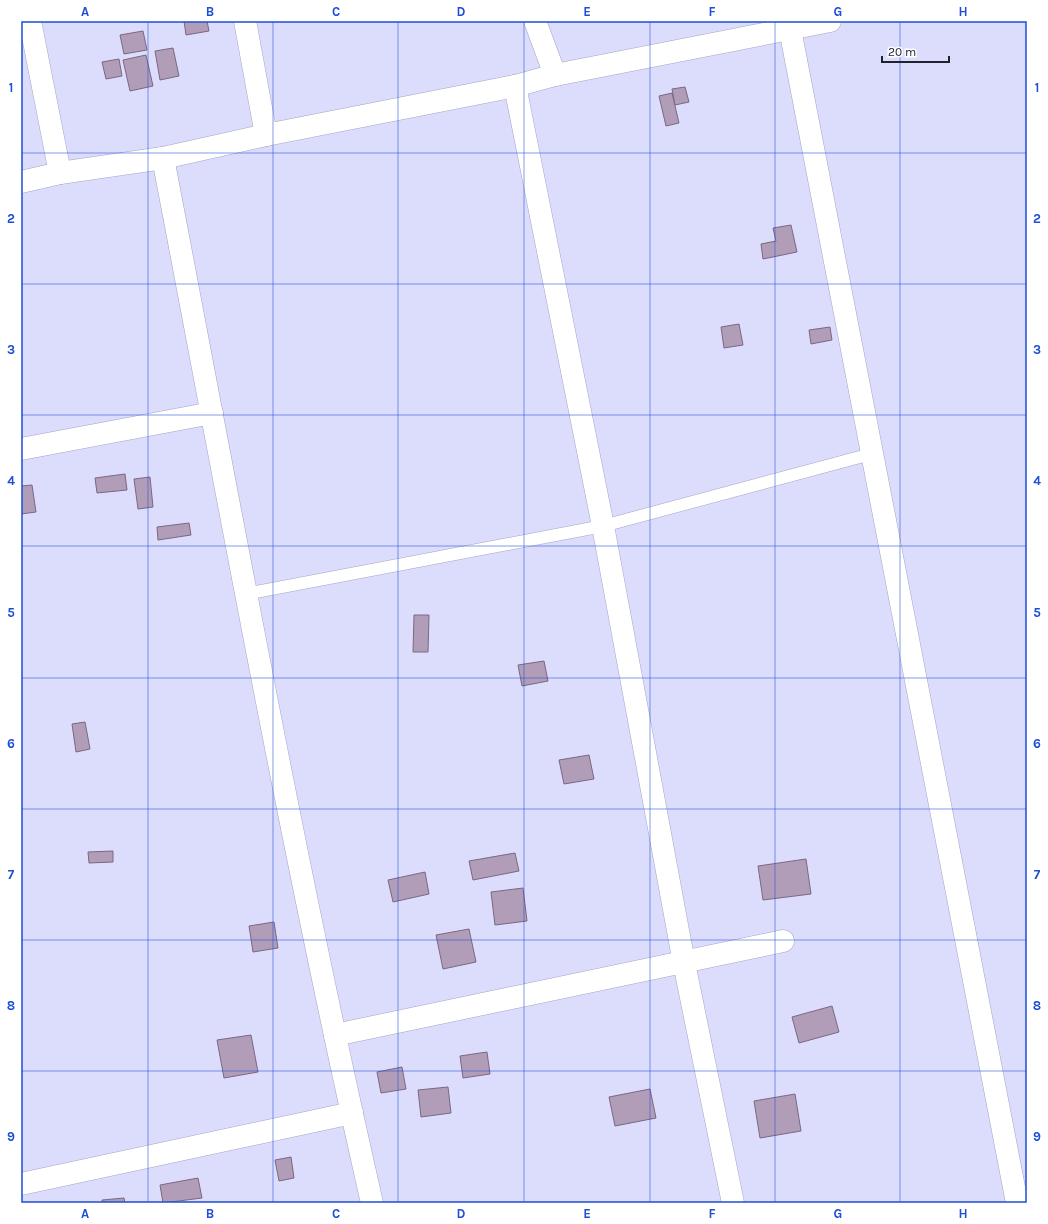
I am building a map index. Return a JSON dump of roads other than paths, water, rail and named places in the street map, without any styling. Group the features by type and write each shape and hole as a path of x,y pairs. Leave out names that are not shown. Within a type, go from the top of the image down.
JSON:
{"street":[{"path":"30,21 60,173"},
{"path":"245,21 266,135"},
{"path":"535,21 555,75"},
{"path":"21,182 60,173 163,158 266,135 515,86 555,75 830,21"},
{"path":"790,29 1017,1203"},
{"path":"515,86 603,526 684,963 733,1203"},
{"path":"163,158 245,594 335,1035 372,1203"},
{"path":"21,449 212,413"},
{"path":"335,1035 684,963 783,941"},
{"path":"21,1184 352,1113"}],"lane":[{"path":"245,594 603,526 871,454"}]}
